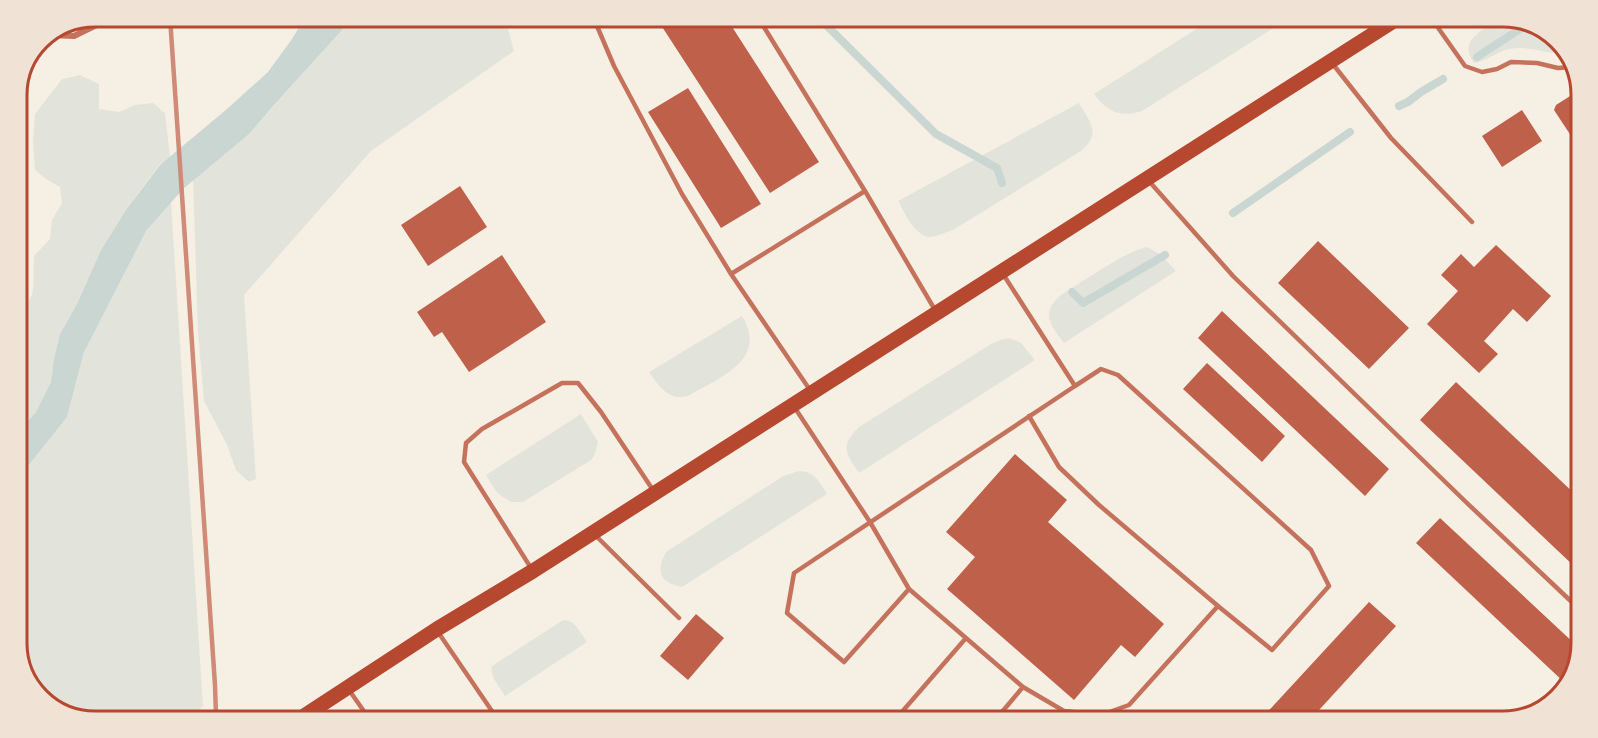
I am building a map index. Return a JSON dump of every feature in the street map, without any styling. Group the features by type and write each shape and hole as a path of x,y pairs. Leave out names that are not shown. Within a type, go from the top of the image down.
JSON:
{"main road":[{"path":"312,711 1384,27"}],"street":[{"path":"63,36 74,36 91,27"}],"lane":[{"path":"597,27 614,66 682,194 730,274 811,393"},
{"path":"764,27 865,191 936,313"},
{"path":"1438,27 1465,66 1482,72 1497,69 1511,62 1565,68"},
{"path":"1330,61 1391,138 1472,222"},
{"path":"1147,178 1233,276 1571,601"},
{"path":"730,274 865,191"},
{"path":"1002,271 1075,386"},
{"path":"909,589 844,662 787,613 794,573 1029,416 1101,369 1118,375 1311,550 1329,586 1272,650 1099,505 1059,467 1029,416"},
{"path":"533,571 464,462 466,442 482,429 562,383 578,383 601,412 655,492"},
{"path":"792,405 870,522 909,589 1023,687 1064,711"},
{"path":"592,532 679,618"},
{"path":"1112,711 1129,705 1218,606"},
{"path":"437,629 492,711"},
{"path":"903,711 966,638"},
{"path":"348,687 364,711"},
{"path":"1003,711 1023,687"}],"shaded area":[{"path":"299,27 345,27 249,134 183,189 146,231 84,352 67,417 27,467 27,421 36,412 51,382 60,334 77,304 101,250 126,210 160,165 268,72"},
{"path":"345,27 507,27 514,51 371,151 244,295 256,479 249,482 236,470 227,445 204,401 198,332 193,180 249,134"},
{"path":"1200,27 1275,27 1142,111 1127,114 1115,112 1104,105 1094,94"},
{"path":"1487,27 1516,28 1537,36 1556,53 1517,48 1474,63 1469,49 1472,39"},
{"path":"80,75 99,84 99,109 119,112 135,105 153,103 165,113 170,157 159,165 126,210 101,250 77,304 60,334 51,382 36,412 27,421 27,305 33,292 34,256 50,239 52,220 62,203 60,187 35,170 33,142 35,114 62,79"},
{"path":"1079,103 1092,127 1091,139 1081,151 953,230 929,237 919,232 911,223 898,201"},
{"path":"171,202 203,706 198,711 82,710 61,702 47,691 34,673 28,656 27,467 67,417 84,352 146,231"},
{"path":"1147,247 1161,255 1176,271 1064,343 1049,319 1049,313 1055,301 1115,261"},
{"path":"742,316 749,331 749,345 745,356 737,366 713,382 688,396 681,397 665,392 649,372"},
{"path":"1009,338 1021,343 1035,360 859,473 850,460 847,444 859,427 991,344"},
{"path":"581,414 598,442 591,460 523,502 511,502 495,490 486,475"},
{"path":"799,471 813,475 827,494 682,587 664,579 660,571 666,552 783,476"},
{"path":"563,620 574,624 587,642 505,696 493,678 492,666"}],"building":[{"path":"662,27 732,27 819,162 770,193"},
{"path":"688,88 761,204 721,228 648,112"},
{"path":"1571,95 1571,136 1554,110 1556,105"},
{"path":"1522,110 1542,141 1502,167 1482,136"},
{"path":"460,186 487,227 428,266 401,225"},
{"path":"1318,241 1409,328 1369,369 1278,283"},
{"path":"1496,245 1551,296 1527,322 1513,309 1484,341 1498,354 1479,373 1427,324 1458,291 1441,275 1461,254 1474,267"},
{"path":"502,255 546,322 469,372 442,332 434,337 417,312"},
{"path":"1222,311 1389,469 1365,496 1198,338"},
{"path":"1207,363 1285,436 1262,462 1183,389"},
{"path":"1456,382 1571,490 1571,563 1420,420"},
{"path":"1015,454 1067,500 1048,522 1164,624 1135,657 1121,645 1074,700 947,589 975,557 946,532"},
{"path":"1440,518 1571,640 1570,656 1561,679 1416,543"},
{"path":"1369,602 1396,626 1318,711 1268,711"},
{"path":"696,614 724,638 688,680 660,656"}],"waterway":[{"path":"828,27 936,134 997,168 1002,183"},
{"path":"1477,57 1520,29"},
{"path":"1399,106 1443,79"},
{"path":"1233,213 1350,132"},
{"path":"1072,292 1083,303 1165,255"}],"railway":[{"path":"171,27 216,711"}]}
